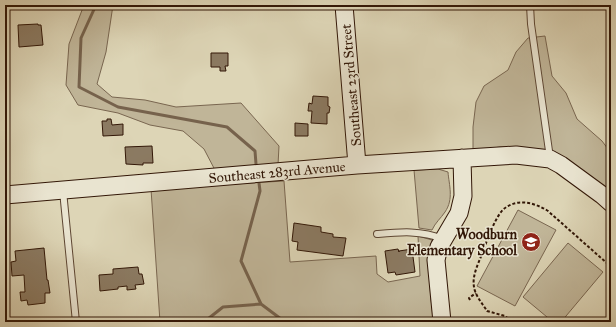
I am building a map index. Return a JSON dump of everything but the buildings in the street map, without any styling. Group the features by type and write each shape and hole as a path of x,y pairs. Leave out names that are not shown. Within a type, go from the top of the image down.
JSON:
{"street":[{"name":"Southeast 23rd Street","path":"344,5 357,165"},
{"name":"Southeast 283rd Avenue","path":"5,194 357,165 516,154 550,159"},
{"path":"442,322 436,260 438,246 459,213 464,196 462,158"},
{"path":"550,159 574,173 611,203"}],"lane":[{"path":"530,5 531,24 550,159"},
{"path":"63,190 76,322"},
{"path":"377,234 412,232 432,234 443,239"}],"path":[{"path":"512,322 505,316 487,311 476,294 473,286 474,275 487,240 500,213 505,208 514,204 526,202 538,204 548,211 611,268"},
{"path":"470,300 469,298 476,294"}],"shaded area":[{"path":"84,5 113,5 106,52 97,84 112,97 145,100 176,107 241,103 279,146 278,165 216,172 204,149 183,131 150,125 118,113 78,105 66,85 69,44"},
{"path":"545,36 552,76 566,93 577,119 602,141 611,153 611,200 516,148 500,147 473,151 473,127 476,102 484,86 508,70 516,52 528,38"},
{"path":"438,169 448,172 450,197 448,207 432,230 419,228 414,170"},
{"path":"284,181 290,262 376,256 377,274 388,282 420,276 418,236 432,240 428,258 434,322 160,322 151,189"},
{"path":"518,210 556,230 515,306 477,286"},
{"path":"568,243 603,272 561,322 553,322 523,297"}],"waterway":[{"path":"96,5 81,38 79,87 118,107 227,127 255,151 256,164"},
{"path":"259,183 260,191 241,261 261,304 285,322"},
{"path":"204,322 223,307 261,304"}],"place":[{"name":"Woodburn Elementary School","path":"531,242"}]}
